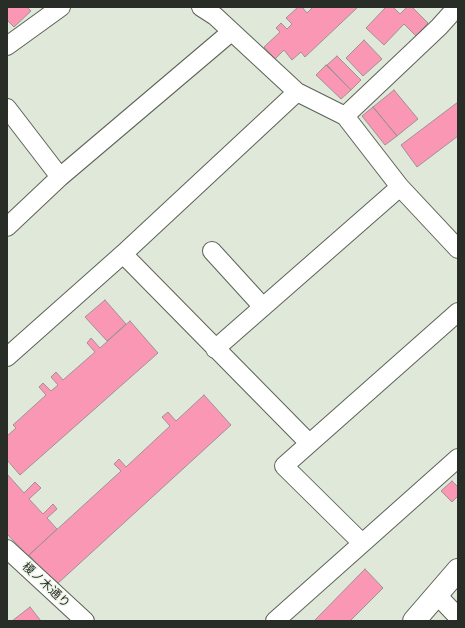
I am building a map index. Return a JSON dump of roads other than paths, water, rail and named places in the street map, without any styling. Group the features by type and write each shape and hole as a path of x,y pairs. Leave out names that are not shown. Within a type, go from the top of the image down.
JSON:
{"main road":[{"path":"414,621 458,570"}],"street":[{"path":"7,46 61,7"},
{"path":"345,116 439,27 457,7"},
{"path":"214,10 231,32 297,92 345,116 400,187 458,249"},
{"path":"7,227 60,177 231,32"},
{"path":"7,357 123,254 297,92"},
{"path":"7,108 60,177"},
{"path":"215,348 400,187"},
{"path":"212,252 263,307"},
{"path":"123,254 310,443"},
{"path":"362,542 284,466 458,312"},
{"path":"276,621 362,542 458,458"},
{"name":"榎ノ木通り","path":"7,549 85,621"},
{"path":"437,595 458,617"}]}
